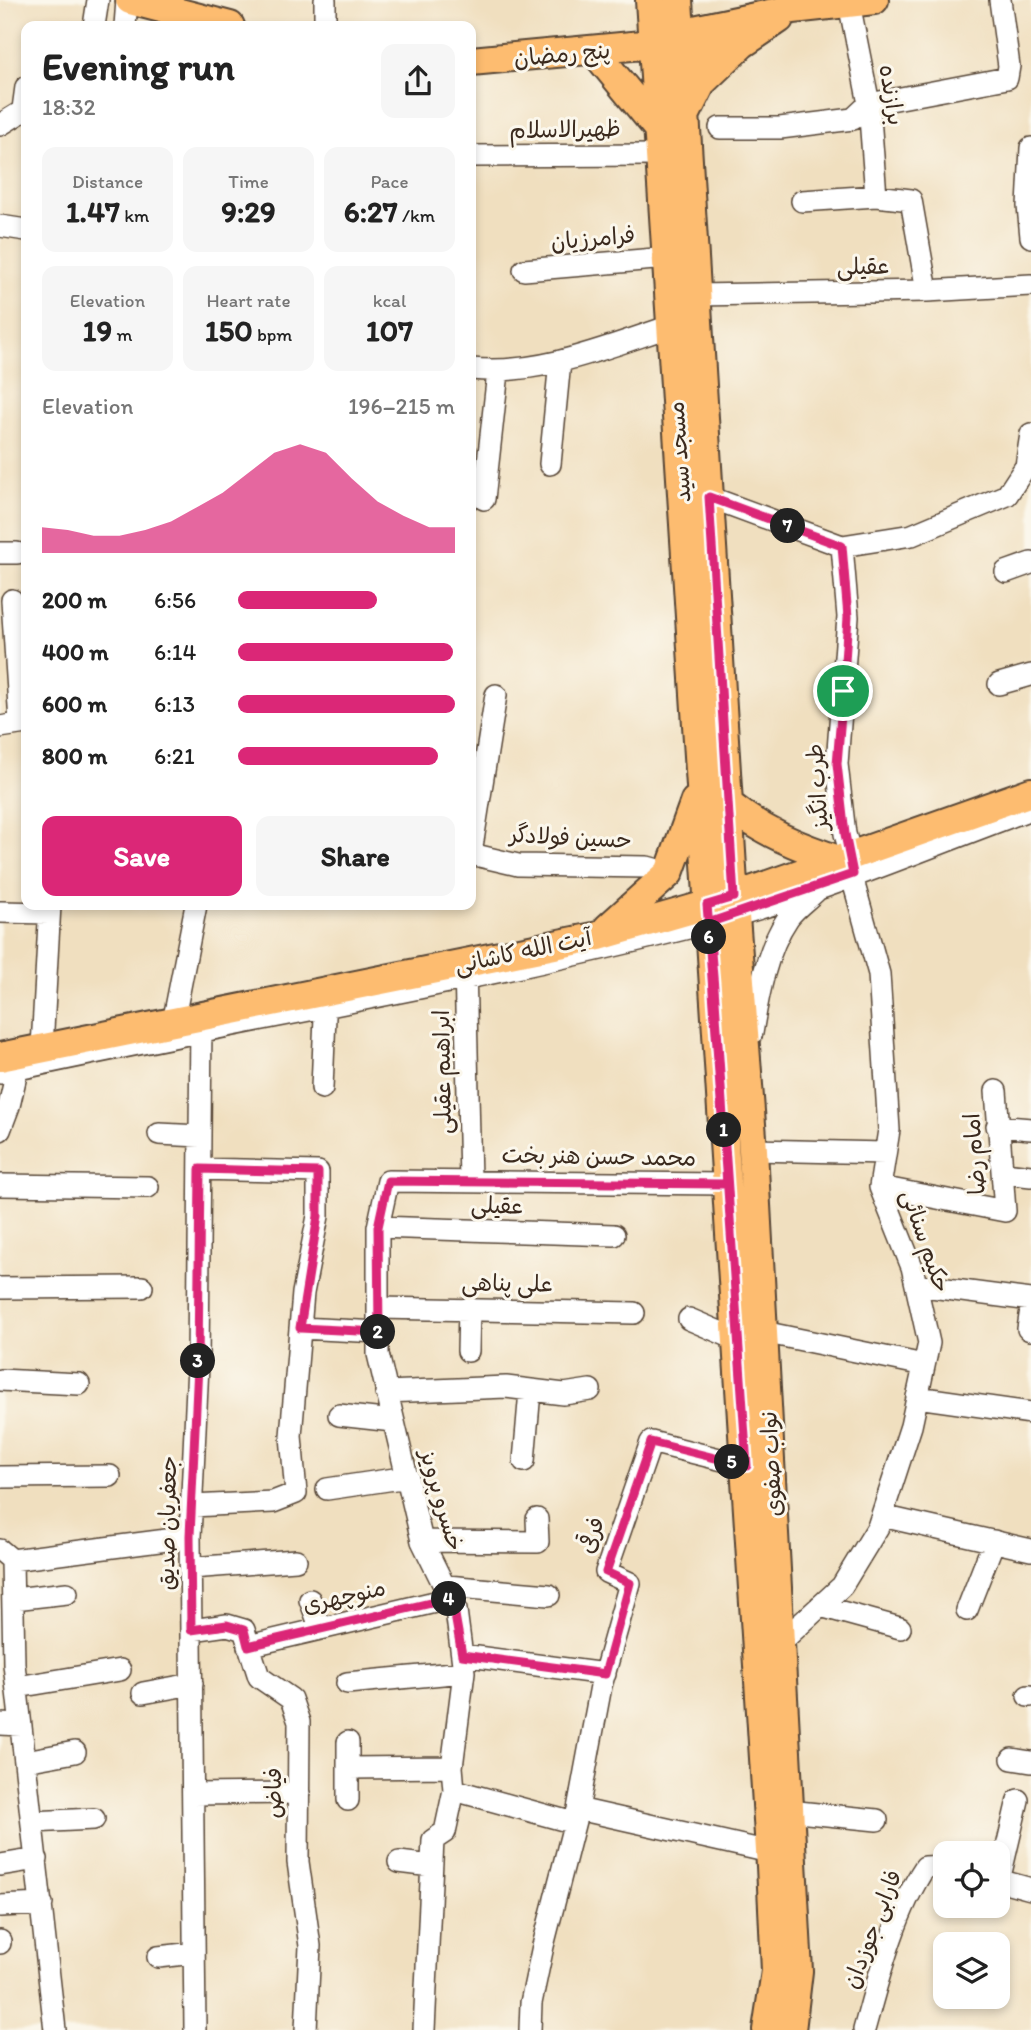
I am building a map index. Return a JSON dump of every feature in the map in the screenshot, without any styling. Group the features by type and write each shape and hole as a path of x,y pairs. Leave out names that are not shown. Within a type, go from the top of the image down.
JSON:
{"main road":[{"path":"129,0 211,21"},
{"name":"مسجد سید","path":"650,0 700,785 721,910"},
{"name":"مسجد سید","path":"678,0 728,804 721,910"},
{"name":"پنج رمضان","path":"476,61 595,52 653,44 680,33 774,8 864,1"},
{"path":"653,44 681,63 774,8"},
{"path":"685,116 702,82 742,44 774,8"},
{"path":"595,52 660,143"},
{"path":"599,936 645,898 669,873 700,785"},
{"name":"آیت الله کاشانی","path":"16,1060 173,1023 201,1025 466,972 599,936 721,910 849,864 1031,792"},
{"path":"728,804 755,825 793,845 849,864"},
{"name":"نواب صفوی","path":"721,910 747,1073 753,1150 747,1466 776,1971 767,2030"},
{"name":"نواب صفوی","path":"721,910 727,1184 751,1336 780,1643 798,1972 791,2030"}],"street":[{"path":"95,21 98,0"},
{"path":"126,21 129,0"},
{"path":"325,0 325,21"},
{"path":"720,128 780,128 853,118 869,104 1007,78 1009,66 1000,0"},
{"name":"برازنده","path":"864,1 876,196"},
{"path":"0,125 21,105"},
{"name":"ظهیرالاسلام","path":"476,156 660,143"},
{"path":"1031,148 1028,206 1031,237"},
{"path":"802,201 876,196 911,200 927,291"},
{"path":"0,226 21,229"},
{"name":"فرامرزیان","path":"524,270 667,258"},
{"name":"عقیلی","path":"696,295 927,291 1031,285"},
{"path":"476,370 498,372 569,359 671,326"},
{"path":"550,464 569,359"},
{"path":"484,499 498,372"},
{"path":"709,497 842,546 912,536 1007,495 1026,466 1031,434"},
{"name":"طرب انگیز","path":"842,546 848,617 837,764 849,864"},
{"path":"1006,572 1031,563"},
{"path":"12,600 16,724"},
{"path":"999,684 1031,675"},
{"path":"476,821 496,695"},
{"name":"آیت الله کاشانی","path":"466,972 823,885 849,864 1031,809"},
{"name":"حسین فولادگر","path":"476,854 518,865 647,867 669,873"},
{"name":"حکیم سنائی","path":"780,1643 842,1586 882,1516 911,1426 929,1343 912,1267 880,1186 889,1130 879,974 849,864"},
{"path":"747,1073 757,1000 775,944 788,917 823,885"},
{"path":"0,912 33,910"},
{"path":"0,1130 50,910"},
{"path":"173,1023 195,910"},
{"name":"ابراهیم عقیلی","path":"466,972 470,1180"},
{"path":"322,1088 326,998"},
{"name":"آیت الله کاشانی","path":"16,1060 201,1025"},
{"name":"جعفریان صدیق","path":"195,2030 190,1536 198,1365 201,1025"},
{"name":"امام رضا","path":"880,1186 1004,1212 1004,1173 997,1126 996,1091"},
{"path":"997,1126 1031,1129"},
{"path":"159,1134 200,1136"},
{"path":"753,1150 885,1153"},
{"path":"191,1506 273,1502 296,1493 291,1436 300,1328 318,1216 318,1172 200,1169"},
{"path":"1004,1173 1031,1175"},
{"name":"محمد حسن هنر بخت","path":"470,1180 727,1184"},
{"name":"خسرو پرویز","path":"424,2030 433,1840 445,1832 454,1790 452,1767 463,1663 449,1592 422,1541 378,1353 378,1227 388,1181 470,1180"},
{"path":"0,1185 148,1187"},
{"name":"عقیلی","path":"378,1227 614,1235"},
{"path":"916,1285 1031,1300"},
{"path":"0,1288 70,1294 142,1287"},
{"name":"علی پناهی","path":"379,1308 634,1313"},
{"path":"468,1351 469,1308"},
{"path":"1031,1309 1028,1329 1031,1330"},
{"path":"689,1319 751,1336 924,1365"},
{"path":"300,1328 379,1332"},
{"path":"0,1380 79,1384"},
{"path":"386,1392 506,1387 564,1394 590,1390"},
{"path":"524,1461 530,1391"},
{"path":"918,1397 1031,1413"},
{"path":"338,1415 393,1421"},
{"name":"فرقی","path":"530,2030 531,2003 543,1946 576,1816 605,1674 630,1583 606,1572 651,1442 747,1466"},
{"path":"0,1477 110,1476"},
{"path":"327,1489 408,1477"},
{"path":"882,1516 1031,1550"},
{"path":"422,1541 538,1542 537,1519"},
{"path":"55,2030 25,1761 11,1725 17,1687 7,1651 14,1599 6,1555 190,1536"},
{"path":"967,1610 993,1541"},
{"path":"191,1568 296,1560"},
{"path":"14,1599 67,1592"},
{"name":"منوچهری","path":"248,1646 321,1629 449,1592 549,1595"},
{"path":"310,1600 321,1629"},
{"path":"820,1606 900,1628"},
{"name":"فیاض","path":"191,1630 227,1625 244,1630 258,1677 291,1699 299,1722 298,1861 310,1945 306,2030"},
{"path":"347,1683 463,1663 605,1674"},
{"path":"17,1687 120,1670"},
{"path":"143,1693 192,1684"},
{"path":"348,1742 348,1800"},
{"path":"25,1761 75,1752"},
{"path":"349,1768 452,1767"},
{"path":"454,1790 770,1852"},
{"path":"193,1794 299,1793"},
{"path":"1008,1841 1018,1800"},
{"path":"788,1811 877,1820"},
{"path":"32,1822 94,1819"},
{"path":"0,1865 37,1859"},
{"path":"399,1862 431,1866"},
{"name":"فارابی جوزدان","path":"864,2030 877,1983 912,1886 925,1867 933,1867"},
{"path":"1010,1883 1031,1889"},
{"path":"0,1906 42,1904"},
{"path":"158,1957 194,1953"}],"route":[{"path":"843,691 837,764 845,834 852,858 853,874 708,923 727,1184 388,1181 378,1227 379,1332 300,1328 303,1293 318,1216 318,1172 200,1169 198,1365 190,1536 191,1630 227,1625 244,1630 248,1646 452,1598 462,1655 605,1674 630,1583 606,1572 651,1442 747,1466 715,1000 708,923 707,905 734,897 709,497 842,546 848,617 843,691"}]}
